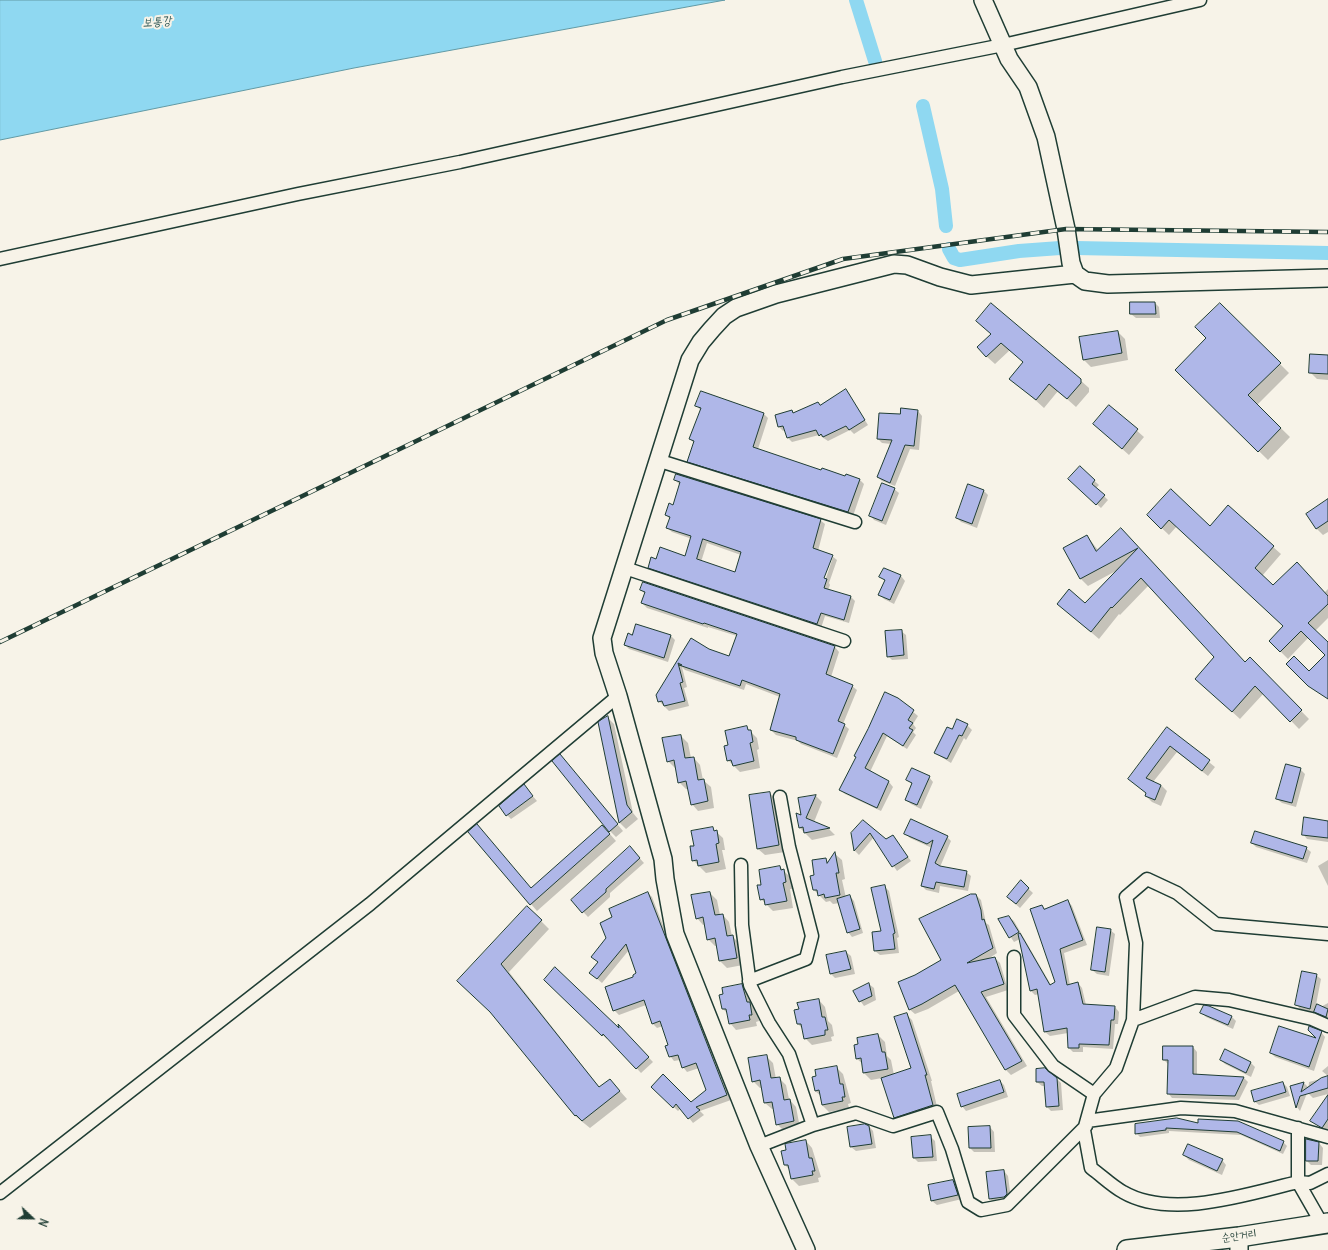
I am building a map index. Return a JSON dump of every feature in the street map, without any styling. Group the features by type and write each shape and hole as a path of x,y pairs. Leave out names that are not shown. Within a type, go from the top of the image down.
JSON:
{"main road":[{"name":"순안거리","path":"1127,1250 1239,1243 1325,1223"}],"street":[{"path":"983,0 1009,59 1028,87 1046,136 1074,274"},
{"path":"0,259 298,194 460,162 842,77 1003,45 1200,0"},
{"path":"806,1250 759,1146 675,934 663,859 618,696 604,653 602,638 625,568 657,460 690,360 701,342 712,329 724,316 736,308 776,294 894,264 907,265 940,278 971,285 1074,274 1085,281 1108,284 1328,278"},
{"path":"657,460 855,522"},
{"path":"625,568 844,641"},
{"path":"0,1193 370,904 618,696"},
{"path":"749,981 806,959 812,936 790,847 780,797"},
{"path":"741,865 742,924 749,981 769,1023 789,1054 813,1124"},
{"path":"1328,934 1216,924 1177,893 1147,879 1126,897 1136,943 1133,1020 1116,1068 1094,1094 1084,1130 1091,1168 1124,1193 1156,1204 1210,1203 1298,1182 1310,1183 1328,1174"},
{"path":"1014,957 1014,1015 1053,1066 1094,1094"},
{"path":"1133,1020 1195,997 1237,1002 1312,1018 1328,1026"},
{"path":"759,1146 813,1124 856,1113 893,1126 937,1112 952,1149 968,1202 981,1210 1007,1205 1086,1123 1180,1108 1235,1111 1328,1137"},
{"path":"1298,1128 1298,1182 1325,1223"}],"water":[{"name":"보통강","path":"0,0 725,0 354,68 0,140"}],"building":[{"path":"1130,302 1155,302 1156,314 1130,314"},
{"path":"991,303 1081,379 1081,383 1067,399 1049,384 1036,400 1009,379 1023,362 1001,343 986,357 977,347 991,334 976,321"},
{"path":"1220,303 1281,363 1248,395 1281,428 1258,452 1175,370 1206,338 1195,327"},
{"path":"1118,331 1122,353 1083,360 1079,337"},
{"path":"1310,354 1328,355 1328,374 1309,373"},
{"path":"846,389 865,420 849,430 846,426 823,437 821,434 819,436 816,430 787,438 783,426 778,427 775,415 792,410 793,413 818,402 820,405"},
{"path":"701,391 764,413 753,447 821,470 822,468 845,476 846,474 860,479 848,512 687,462 694,441 689,439 701,408 695,406"},
{"path":"1109,405 1138,429 1122,449 1093,424"},
{"path":"901,408 918,410 914,446 905,445 890,483 877,477 892,440 877,439 879,413 900,414"},
{"path":"1080,466 1095,480 1092,484 1105,495 1096,505 1068,479"},
{"path":"676,474 821,519 813,548 833,555 824,578 827,579 824,588 851,596 844,620 821,613 817,624 648,568 651,557 656,559 660,547 685,556 691,536 666,528 670,517 665,515 669,503 673,505 680,482 674,480","holes":["703,539 741,552 735,572 697,559"]},
{"path":"882,483 895,488 882,521 869,516"},
{"path":"968,484 984,490 972,524 956,518"},
{"path":"1171,489 1210,526 1228,505 1274,546 1255,568 1273,585 1297,562 1328,596 1328,604 1308,623 1328,642 1328,699 1308,686 1286,664 1294,656 1309,671 1325,655 1301,631 1280,652 1269,641 1283,626 1169,520 1161,529 1147,515"},
{"path":"1328,499 1328,521 1316,529 1306,514"},
{"path":"1121,528 1245,662 1250,657 1302,710 1290,722 1255,686 1232,712 1195,679 1214,657 1141,578 1112,608 1111,607 1091,632 1057,604 1069,589 1085,603 1138,548 1080,579 1063,548 1087,535 1096,551"},
{"path":"884,568 901,575 890,600 878,595 885,580 879,577"},
{"path":"643,582 835,646 826,674 853,685 838,721 845,724 833,754 796,740 796,737 770,730 780,694 742,680 740,686 679,665 682,665 678,663 683,682 680,683 685,701 664,706 662,701 658,702 656,695 691,638 709,649 729,656 737,634 641,603 645,592 640,590"},
{"path":"636,624 671,635 664,658 624,645 628,633 632,635"},
{"path":"902,630 904,655 887,657 885,631"},
{"path":"885,692 898,698 914,710 908,720 913,723 909,728 913,730 903,746 883,733 865,768 889,781 877,808 839,790 856,757 854,756"},
{"path":"608,716 627,805 632,812 619,823 598,722"},
{"path":"957,719 968,724 962,736 959,735 947,759 934,753 947,727 952,729"},
{"path":"747,726 748,730 751,730 753,742 750,743 754,761 733,766 731,760 727,761 724,746 728,745 725,731"},
{"path":"1167,727 1210,760 1202,771 1170,746 1146,778 1161,785 1155,800 1145,796 1146,793 1128,779"},
{"path":"681,735 685,758 694,757 698,780 704,779 708,801 691,805 686,781 678,783 674,760 667,762 662,738"},
{"path":"560,754 618,824 609,832 552,761"},
{"path":"1286,764 1301,768 1292,803 1276,799"},
{"path":"912,768 930,776 917,805 905,800 912,783 906,780"},
{"path":"524,784 533,796 506,816 499,806"},
{"path":"770,792 779,845 757,849 749,795"},
{"path":"816,795 806,818 830,828 804,833 803,827 799,828 796,813 801,815 798,798"},
{"path":"1304,817 1328,821 1328,838 1302,835"},
{"path":"911,819 948,836 935,863 940,866 967,871 964,887 936,882 934,889 921,886 933,840 927,844 904,834"},
{"path":"863,820 886,839 893,835 908,857 892,867 870,833 854,851 851,833"},
{"path":"477,824 531,888 602,825 610,834 530,905 468,832"},
{"path":"713,827 714,831 717,830 719,843 716,844 719,862 698,866 697,860 692,861 690,846 694,846 691,831"},
{"path":"1255,831 1307,847 1303,859 1251,843"},
{"path":"630,846 640,858 606,889 606,892 582,913 571,900"},
{"path":"835,852 839,873 836,873 840,895 825,898 824,894 818,896 817,890 813,890 810,876 814,875 812,860 826,858 827,863"},
{"path":"780,866 781,870 784,869 786,882 783,883 787,901 765,905 764,899 760,900 757,885 761,885 759,870"},
{"path":"1021,880 1029,888 1016,904 1007,897"},
{"path":"885,885 895,933 893,934 895,949 874,951 872,932 881,931 871,888"},
{"path":"648,892 727,1095 696,1107 700,1110 688,1119 676,1104 673,1108 651,1087 663,1074 691,1102 706,1090 696,1063 682,1068 678,1055 669,1057 665,1046 668,1045 660,1021 652,1024 644,1000 613,1011 605,987 633,977 636,973 626,944 597,979 589,973 598,962 591,957 606,938 600,923 612,917 609,909"},
{"path":"710,892 715,915 723,914 727,936 733,935 737,958 719,961 715,938 707,940 703,917 696,919 691,895"},
{"path":"971,894 976,894 981,910 982,920 984,919 993,948 967,963 995,957 1004,984 981,992 1022,1061 1005,1070 955,985 909,1010 898,982 915,975 941,960 919,919"},
{"path":"850,895 860,929 847,933 837,899"},
{"path":"1068,900 1083,940 1060,949 1067,985 1078,982 1083,1004 1115,1006 1114,1020 1111,1020 1109,1045 1079,1044 1079,1048 1068,1048 1067,1028 1044,1032 1037,989 1030,991 1018,934 1020,933 1050,985 1055,982 1030,909 1042,905 1044,909"},
{"path":"527,906 542,920 501,964 599,1087 610,1079 620,1091 582,1121 576,1115 575,1116 490,1012 457,981"},
{"path":"1009,916 1019,932 1009,938 998,919"},
{"path":"1097,927 1111,929 1105,972 1091,970"},
{"path":"846,951 851,969 830,974 826,955"},
{"path":"555,967 619,1028 618,1024 649,1057 636,1069 603,1034 602,1036 544,980"},
{"path":"1302,971 1317,974 1310,1009 1295,1005"},
{"path":"869,983 872,996 859,1002 853,991"},
{"path":"742,984 747,1002 750,1002 752,1015 749,1015 750,1020 729,1024 726,1009 722,1009 719,995 723,994 722,988"},
{"path":"819,999 822,1017 825,1017 828,1030 825,1030 825,1035 804,1039 801,1024 797,1024 794,1010 799,1009 797,1003"},
{"path":"1317,1004 1328,1009 1326,1017 1314,1012"},
{"path":"1204,1005 1232,1016 1228,1025 1200,1013"},
{"path":"907,1013 927,1075 925,1075 933,1105 894,1118 881,1078 911,1068 894,1017"},
{"path":"1279,1026 1316,1038 1308,1030 1309,1026 1322,1031 1309,1067 1270,1053"},
{"path":"878,1034 882,1052 885,1052 888,1069 863,1073 861,1058 856,1059 854,1045 858,1044 857,1038"},
{"path":"1163,1046 1193,1046 1193,1074 1244,1077 1235,1096 1167,1094 1168,1060 1163,1060"},
{"path":"1225,1049 1251,1062 1246,1073 1220,1060"},
{"path":"767,1055 771,1078 780,1077 784,1100 790,1099 794,1121 776,1125 772,1102 764,1103 760,1080 752,1082 748,1058"},
{"path":"837,1066 840,1084 843,1084 845,1097 842,1097 843,1101 822,1105 819,1090 815,1091 812,1077 816,1076 815,1070"},
{"path":"1045,1068 1057,1078 1059,1106 1046,1107 1044,1082 1036,1082 1036,1069"},
{"path":"1328,1076 1328,1088 1300,1096 1296,1108 1290,1086 1304,1082 1301,1092 1321,1078"},
{"path":"1000,1080 1004,1092 961,1107 957,1094"},
{"path":"1283,1082 1286,1092 1254,1102 1251,1091"},
{"path":"1328,1095 1328,1119 1322,1128 1310,1121"},
{"path":"1177,1118 1198,1123 1198,1119 1238,1121 1284,1141 1280,1151 1237,1132 1166,1128 1166,1130 1135,1134 1135,1124"},
{"path":"865,1124 869,1126 872,1144 850,1147 847,1127"},
{"path":"990,1126 991,1148 969,1148 968,1127"},
{"path":"931,1135 933,1157 913,1158 911,1137"},
{"path":"1306,1139 1319,1142 1318,1161 1306,1161"},
{"path":"806,1140 809,1158 812,1158 815,1171 812,1171 813,1175 791,1179 788,1165 784,1165 781,1151 786,1150 785,1144"},
{"path":"1188,1144 1223,1159 1217,1171 1183,1155"},
{"path":"1004,1170 1007,1194 1004,1197 989,1199 986,1172"},
{"path":"953,1180 958,1195 931,1201 928,1185"}],"waterway":[{"path":"856,0 875,61"},
{"path":"923,106 942,189 946,226"},
{"path":"949,249 954,258 960,260 1019,251 1060,248"},
{"path":"1076,248 1328,253"}],"railway":[{"path":"0,642 667,320 843,259 1066,229 1328,232"}]}
